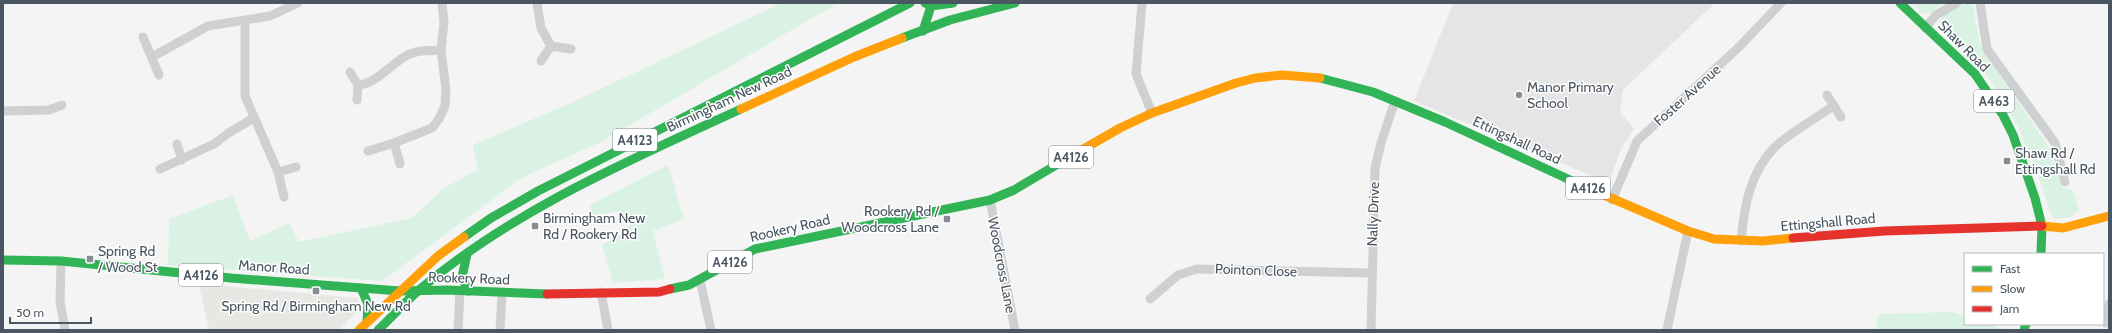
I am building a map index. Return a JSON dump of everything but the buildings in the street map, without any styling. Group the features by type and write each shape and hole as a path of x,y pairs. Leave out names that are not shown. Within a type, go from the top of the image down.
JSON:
{"main road":[{"name":"Birmingham New Road","path":"359,330 438,256 491,218 538,190 849,32 910,3"},
{"path":"923,31 930,4 953,3"},
{"name":"Birmingham New Road","path":"378,330 419,290 467,254 525,216 612,169 858,55 974,12 1015,3"},
{"name":"Shaw Road","path":"1900,3 1974,74 2004,115 2013,135 2036,198 2042,226"},
{"name":"Ettingshall Road","path":"1152,113 1236,83 1255,78 1282,75 1325,78 1373,92 1395,101 1445,122 1612,200 1688,231 1714,239 1741,241 1884,231 2042,226 2064,228 2109,216"},
{"name":"Rookery Road","path":"419,290 502,294 659,292 675,289 700,280 755,249 990,200 1014,190 1120,128 1152,113"},
{"name":"A463","path":"2041,253 2042,226"},
{"path":"464,291 462,273 467,254"},
{"name":"Manor Road","path":"3,260 61,261 231,278 400,291"},
{"path":"361,288 367,298 369,312 367,322"},
{"name":"A4126","path":"400,291 419,290"}],"street":[{"path":"152,57 208,26 270,16 298,3"},
{"path":"368,151 394,143 432,128 439,119 445,106 446,90 441,50 444,22 442,3"},
{"path":"537,3 541,28 551,46"},
{"path":"1142,3 1136,74 1152,113"},
{"name":"Foster Avenue","path":"1612,200 1629,157 1643,134 1739,48 1781,3"},
{"path":"1925,28 1936,15 1957,3"},
{"name":"Shaw Road","path":"1980,3 1988,49 2055,144 2065,182"},
{"path":"245,21 245,96 278,172 284,197"},
{"path":"143,37 159,75"},
{"path":"551,46 571,49"},
{"path":"541,61 551,46"},
{"path":"358,85 368,84 402,59 416,52 441,50"},
{"path":"350,72 358,85 357,100"},
{"path":"1827,95 1841,117"},
{"name":"Nally Drive","path":"1371,330 1371,273 1375,168 1381,143 1395,101"},
{"path":"3,111 49,110 62,105"},
{"path":"1741,241 1746,202 1751,185 1760,165 1775,146 1833,106"},
{"path":"160,169 214,144 230,132 254,118"},
{"path":"394,143 400,164"},
{"path":"177,144 182,160"},
{"path":"278,172 296,167"},
{"name":"Woodcross Lane","path":"990,200 1015,330"},
{"path":"1667,330 1688,231"},
{"path":"61,261 60,301 65,330"},
{"name":"Pointon Close","path":"1150,299 1178,275 1197,269 1371,273"},
{"path":"700,280 711,330"},
{"path":"458,330 464,291"},
{"path":"601,292 608,330"},
{"path":"500,330 502,294"},
{"path":"2106,323 2109,304"}],"shaded area":[{"name":"Manor Primary School","path":"1453,3 1715,3 1623,90 1620,112 1634,129 1621,149 1609,183 1414,101"},
{"path":"199,284 358,298 360,305 357,312 339,330 209,330"}],"green space":[{"path":"782,3 838,3 601,142 521,178 382,281 168,265 169,219 233,195 250,241 289,223 299,242 412,218 444,188 478,170 473,145 573,102"},
{"path":"1913,3 1943,3 1931,13 1921,13"},
{"path":"1967,4 1973,6 1980,44 2050,149 2063,188 2073,191 2079,210 2071,217 2055,219 2050,212 2033,161 2010,111 1980,66 1961,46 1939,29 1939,21 1947,12"},
{"path":"668,165 684,219 653,231 665,279 613,283 602,245 620,235 632,223 620,211 593,216 590,205"},
{"path":"1952,312 1964,316 1964,325 1993,325 2007,330 1875,330 1879,314"}],"traffic: fast":[{"path":"464,237 491,218 538,191 910,3"},
{"path":"925,3 931,6 953,3"},
{"path":"923,31 932,3"},
{"path":"902,38 950,20 1015,3"},
{"path":"1900,3 1975,74 2003,115 2013,135 2035,198 2042,226 2041,253"},
{"path":"1320,78 1373,92 1445,122 1583,186"},
{"path":"378,330 419,290 455,261 493,235 533,211 615,168 741,109"},
{"path":"670,289 689,285 755,249 990,200 1014,190 1080,151"},
{"path":"467,254 462,277 468,291"},
{"path":"3,260 61,261 231,278 400,291 447,290 547,294"},
{"path":"361,288 368,304 367,322"},
{"path":"2024,330 2026,325"}],"traffic: slow":[{"path":"741,109 854,57 902,38"},
{"path":"1080,151 1120,128 1152,113 1236,83 1255,78 1282,75 1320,78"},
{"path":"1583,186 1688,231 1714,239 1763,241 1793,238"},
{"path":"2042,226 2063,228 2109,216"},
{"path":"359,330 438,256 464,237"}],"traffic: jam":[{"path":"1793,238 1884,231 2042,226"},
{"path":"547,294 659,292 670,289"}],"place":[{"name":"Manor Primary School","path":"1519,95"},
{"name":"Shaw Rd / Ettingshall Rd","path":"2007,161"},
{"name":"Rookery Rd / Woodcross Lane","path":"947,219"},
{"name":"Birmingham New Rd / Rookery Rd","path":"535,226"},
{"name":"Spring Rd / Wood St","path":"90,259"},
{"name":"Spring Rd / Birmingham New Rd","path":"316,291"}]}
